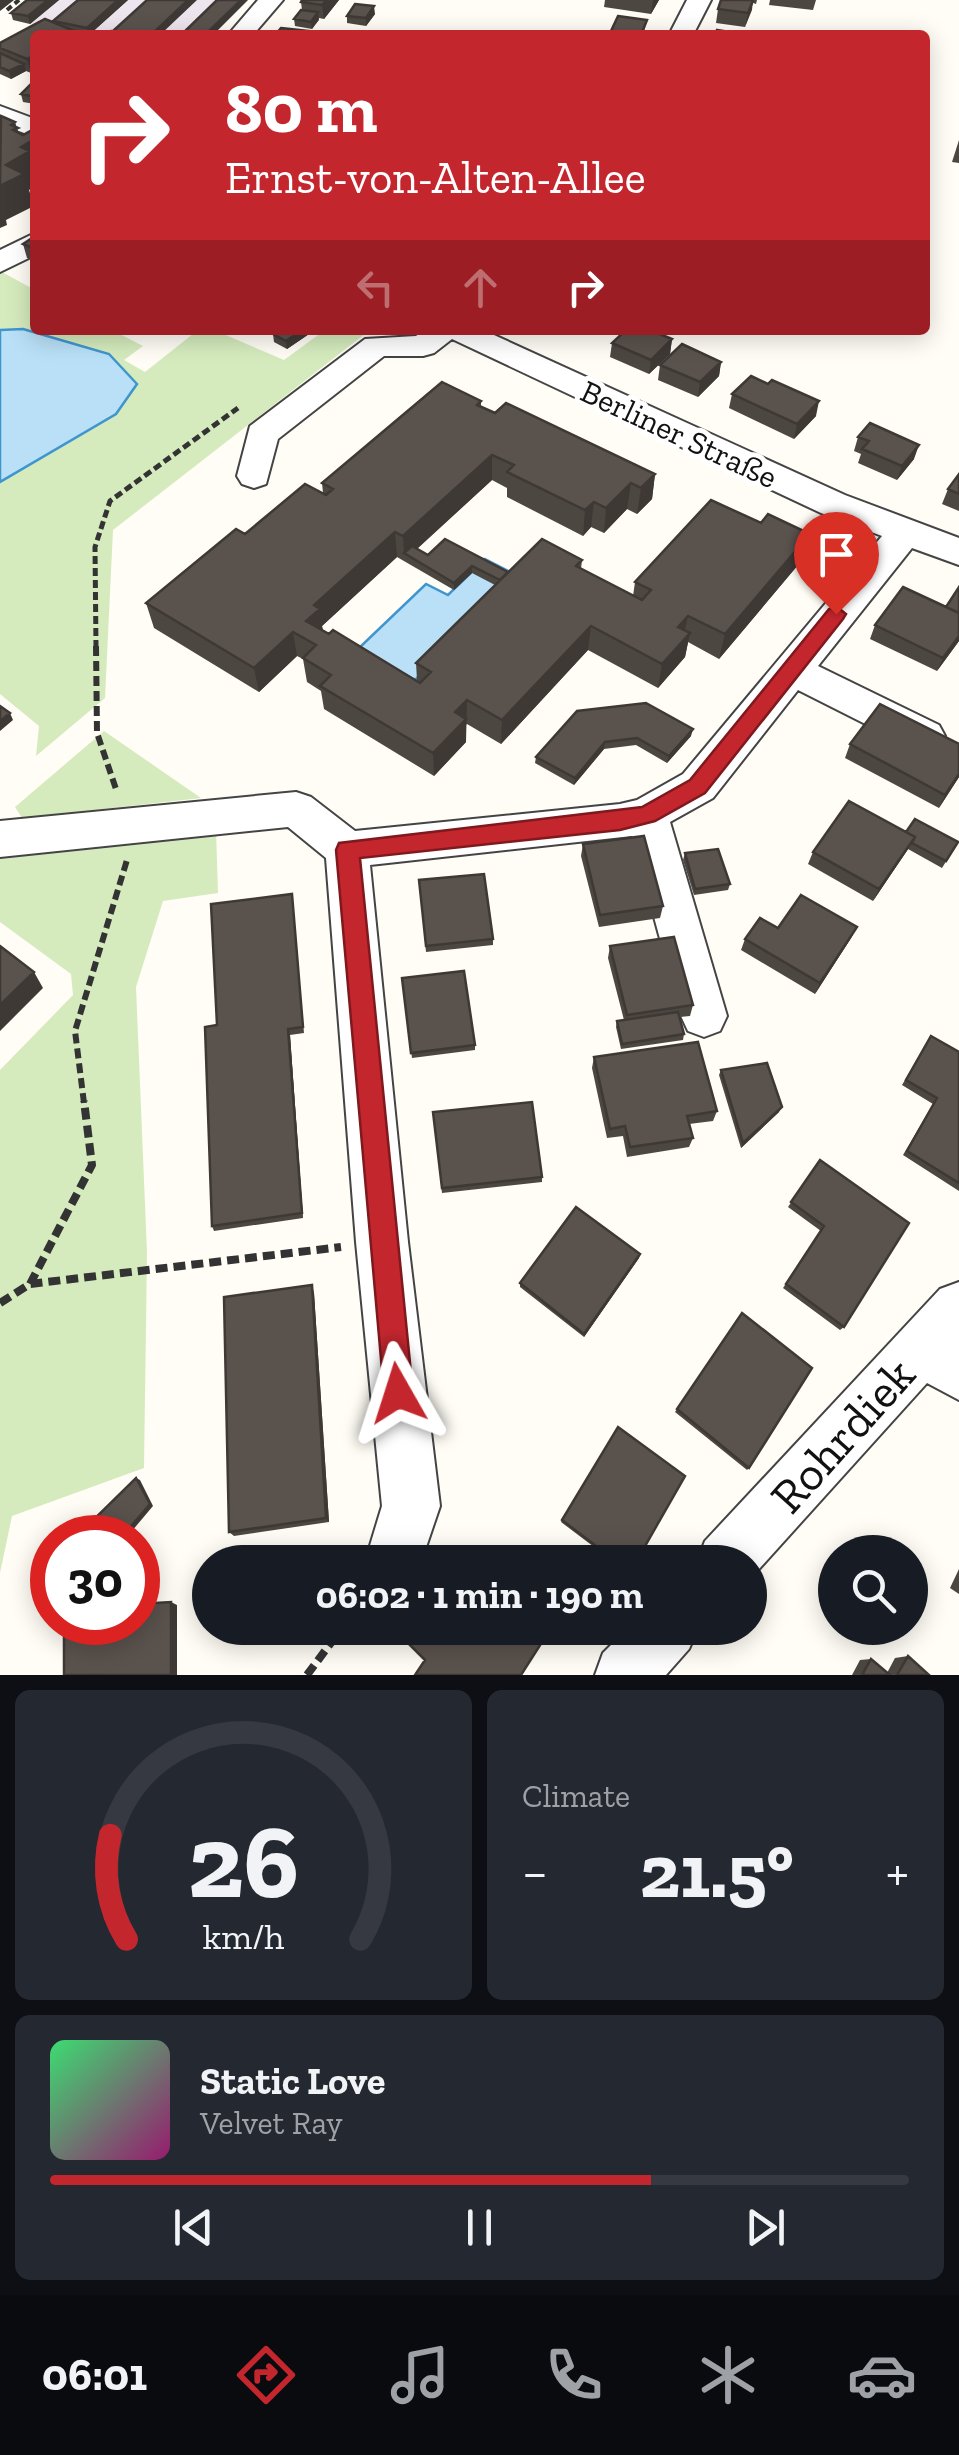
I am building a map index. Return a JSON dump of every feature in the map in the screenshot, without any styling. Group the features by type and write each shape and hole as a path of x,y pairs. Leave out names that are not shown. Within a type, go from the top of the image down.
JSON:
{"street":[{"path":"245,30 272,0"},
{"path":"683,30 698,0"},
{"path":"0,114 30,128"},
{"path":"0,263 30,245"},
{"path":"254,476 262,434 376,346 423,346 437,335"},
{"name":"Berliner Straße","path":"467,335 833,504 959,552"},
{"path":"505,354 528,335"},
{"path":"0,839 296,810 347,850 647,815 698,786 790,668 905,532"},
{"path":"790,668 957,752"},
{"path":"647,815 704,1016"},
{"path":"347,850 382,1242 411,1506 398,1545"},
{"name":"Rohrdiek","path":"743,1545 947,1343"},
{"path":"625,1675 652,1645"}],"path":[{"path":"7,10 19,0"},
{"path":"30,1284 92,1165 74,1031 126,873 128,825 97,733 95,547 110,501 222,416 255,399"},
{"path":"0,1303 30,1284 382,1242"},
{"path":"307,1675 329,1645"}],"shaded area":[{"path":"37,0 248,1 218,30 63,30 13,20"}],"green space":[{"path":"0,271 30,287 30,335 122,335 143,346 124,360 145,372 192,335 226,335 284,360 318,335 364,335 113,530 105,698 36,756 39,726 0,694 0,482 33,462 23,329 0,330"},
{"path":"104,731 201,798 22,818 15,807"},
{"path":"216,830 218,893 163,901 136,987 147,1253 144,1468 12,1516 0,1573 0,1070 73,995 71,974 0,922 0,856"}],"water":[{"path":"23,329 30,331 30,335 44,335 109,354 137,384 116,414 0,482 0,330"},
{"path":"485,559 518,576 415,680 359,648 426,584 448,595"}],"building":[{"path":"27,0 48,0 28,16 11,13"},
{"path":"78,0 118,0 87,28 53,21"},
{"path":"147,0 188,0 156,30 114,30"},
{"path":"217,0 241,0 210,30 186,30"},
{"path":"302,0 327,0 322,5"},
{"path":"721,0 753,0 748,13 718,9"},
{"path":"355,4 374,6 366,18 347,16"},
{"path":"301,10 318,12 311,22 294,19"},
{"path":"618,16 647,20 643,30 611,30"},
{"path":"45,19 72,30 30,30 27,59 0,48 0,43"},
{"path":"0,53 24,64 9,71 0,67"},
{"path":"1,116 15,122 11,125 18,128 13,130 23,135 30,131 30,142 21,147 30,151 6,165 24,174 0,186"},
{"path":"621,335 662,335 672,339 651,360 612,343"},
{"path":"682,344 721,362 700,382 660,365"},
{"path":"751,376 768,384 772,380 819,401 797,424 732,394"},
{"path":"442,382 481,401 477,405 495,413 506,403 655,474 641,488 631,483 606,508 594,502 585,510 507,472 514,465 492,455 403,536 395,532 314,605 320,609 306,621 329,634 333,630 420,683 431,672 416,663 542,539 582,560 576,566 642,600 651,590 635,582 711,500 761,523 768,514 810,534 725,634 688,616 678,627 690,633 662,664 591,626 502,720 467,700 455,712 466,719 433,753 320,686 331,675 303,658 316,645 293,632 254,668 146,603 236,529 245,534 305,484 326,495 333,489 322,483"},
{"path":"870,423 919,445 902,466 862,449 869,441 858,437"},
{"path":"959,474 959,494 948,489"},
{"path":"445,539 508,572 500,580 472,566 454,583 404,553 412,546 428,555"},
{"path":"903,587 959,613 959,636 943,658 875,625"},
{"path":"959,587 959,613 946,607"},
{"path":"646,703 693,729 669,756 637,738 605,742 575,778 536,757 577,711"},
{"path":"880,704 959,744 959,774 945,795 850,744"},
{"path":"0,706 10,713 0,721"},
{"path":"849,801 915,837 879,889 813,852"},
{"path":"915,819 958,842 946,861 912,843 915,837 906,832"},
{"path":"644,836 663,906 600,915 583,844"},
{"path":"718,849 730,884 695,889 685,853"},
{"path":"484,874 493,939 426,946 419,880"},
{"path":"292,894 303,1027 288,1029 302,1213 212,1226 205,1027 217,1025 211,904"},
{"path":"801,895 857,927 820,983 745,939 760,918 778,928"},
{"path":"674,937 693,1005 627,1015 610,946"},
{"path":"0,946 34,972 0,1005"},
{"path":"464,971 475,1045 411,1053 402,978"},
{"path":"678,1012 684,1034 622,1044 617,1021"},
{"path":"931,1036 959,1052 959,1183 907,1151 937,1098 906,1080"},
{"path":"698,1042 717,1111 687,1116 693,1138 630,1147 625,1126 610,1129 594,1057"},
{"path":"767,1063 782,1107 743,1143 721,1070"},
{"path":"532,1102 542,1177 442,1188 433,1112"},
{"path":"820,1160 909,1223 844,1327 786,1284 824,1226 791,1202"},
{"path":"576,1207 640,1254 584,1334 520,1283"},
{"path":"312,1285 326,1518 229,1532 224,1297"},
{"path":"742,1313 812,1368 749,1468 677,1409"},
{"path":"618,1427 685,1476 646,1545 595,1545 562,1520"},
{"path":"136,1478 150,1504 141,1515 98,1515"},
{"path":"171,1602 171,1675 64,1675 64,1645 160,1645 160,1603"},
{"path":"410,1645 540,1645 521,1675 415,1675 425,1660"},
{"path":"908,1656 929,1675 897,1675"},
{"path":"871,1659 890,1675 862,1675"}],"route":[{"path":"398,1393 347,850 647,815 698,786 836,614"}]}
